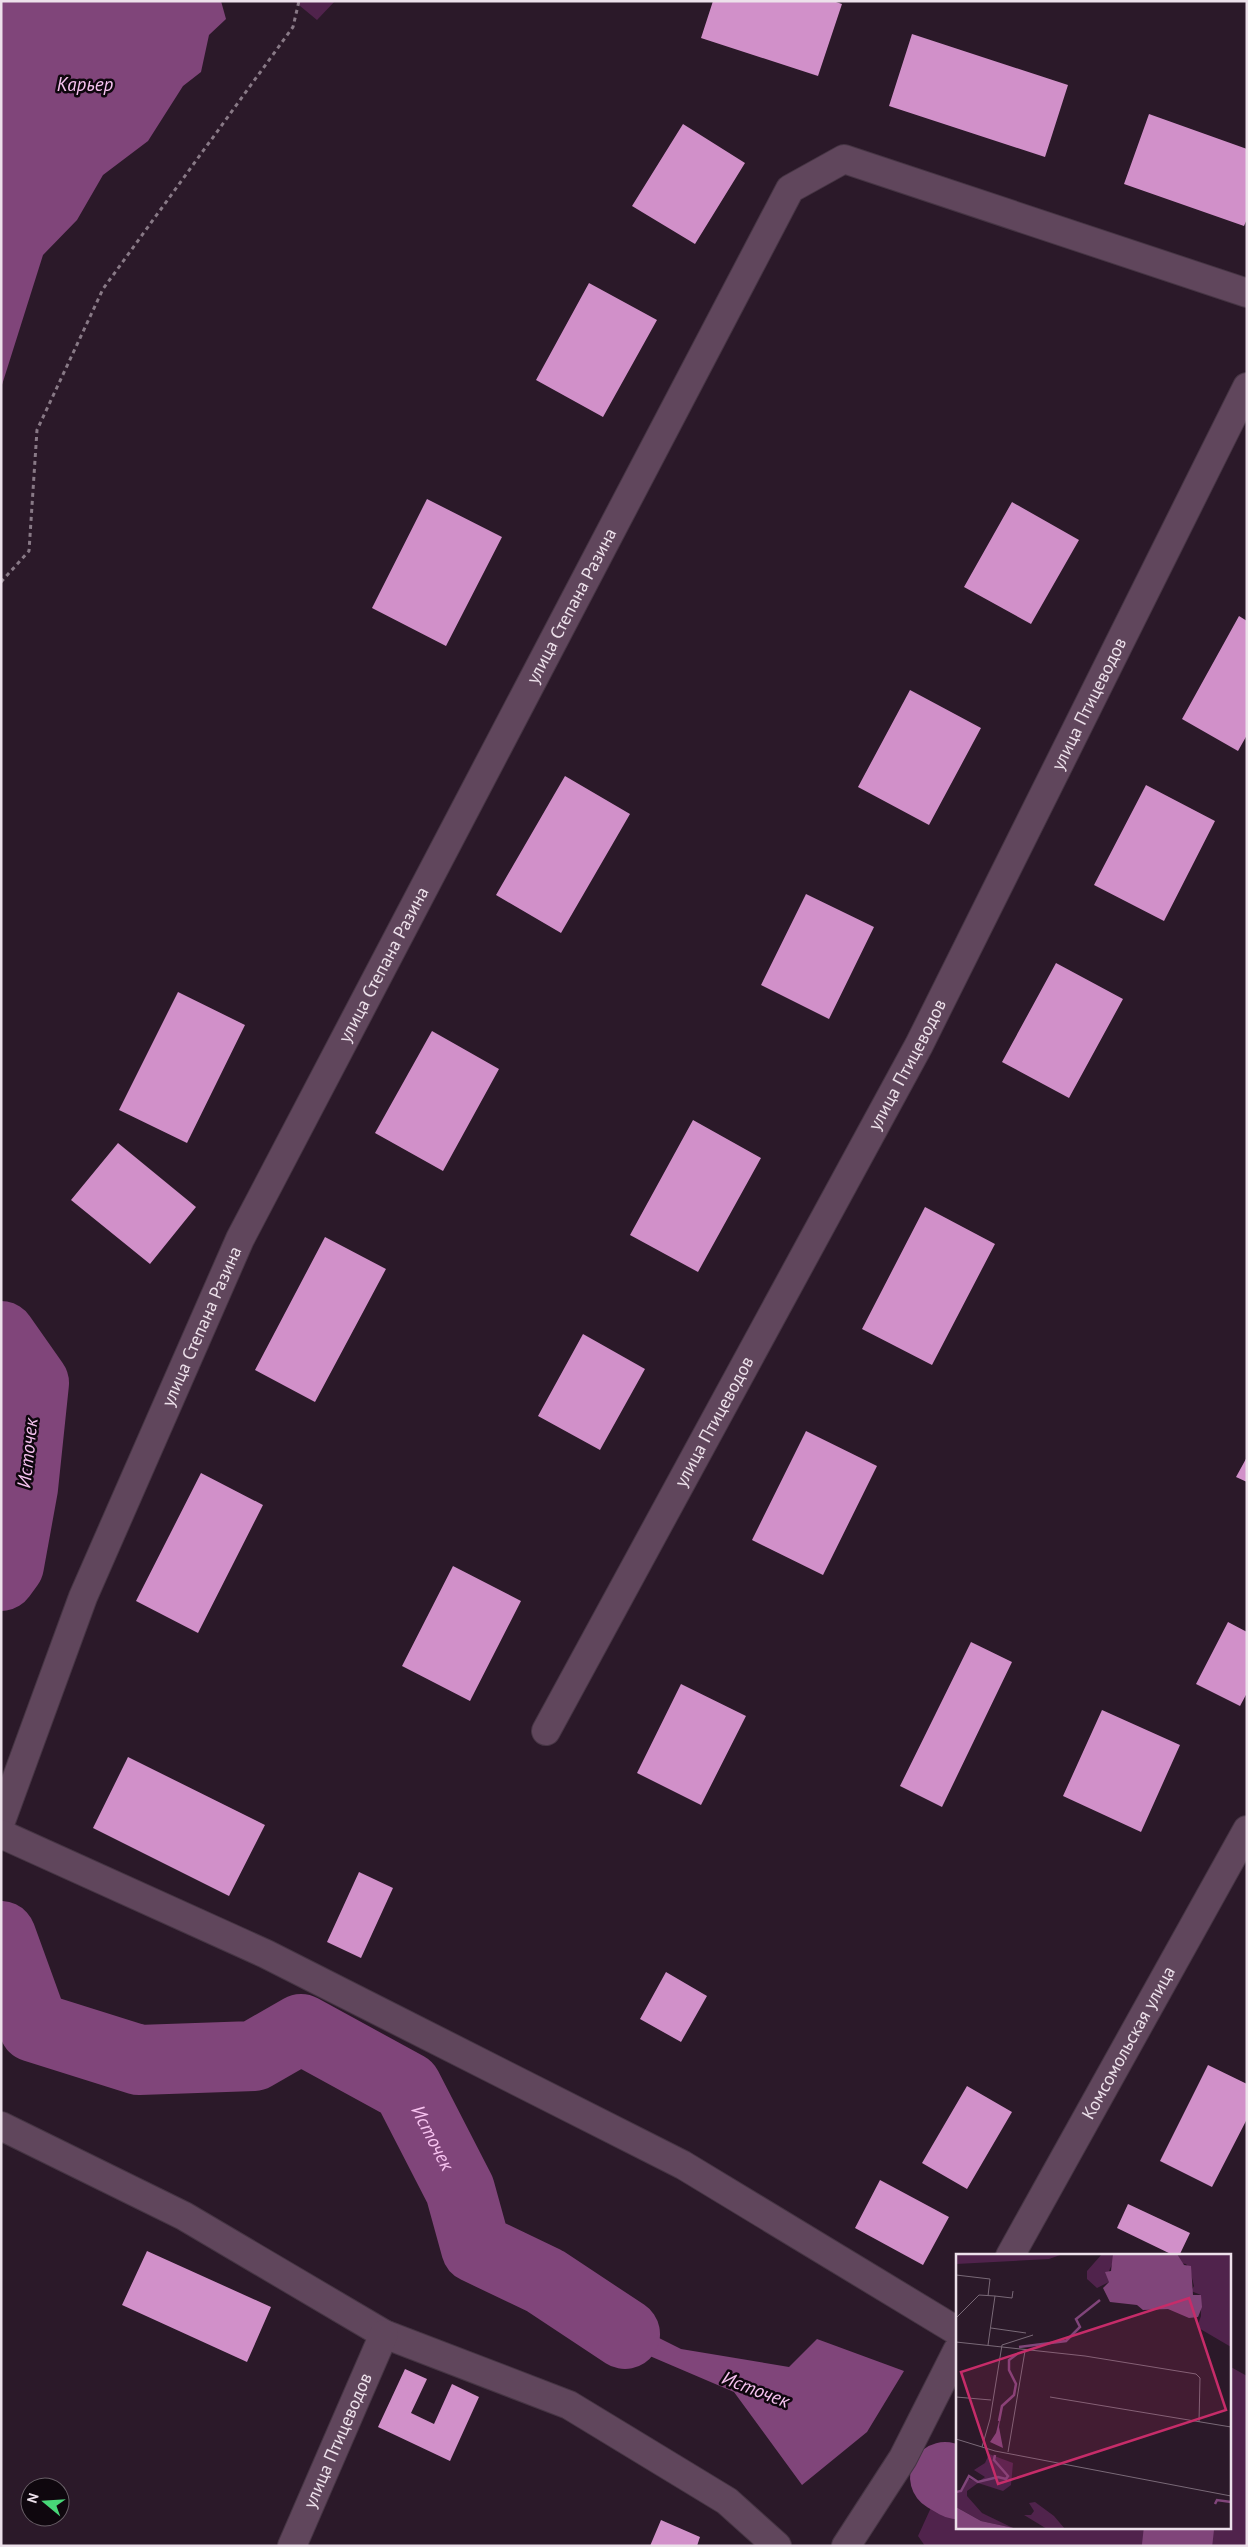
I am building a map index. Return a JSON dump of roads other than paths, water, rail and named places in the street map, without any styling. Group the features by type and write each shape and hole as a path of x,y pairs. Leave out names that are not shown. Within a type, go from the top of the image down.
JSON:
{"street":[{"name":"улица Степана Разина","path":"1,1821 83,1598 240,1239 790,189 844,159 1247,293"},
{"name":"улица Птицеводов","path":"546,1731 919,1046 1247,387"},
{"name":"Комсомольская улица","path":"1011,2254 1247,1830"},
{"path":"1,1834 266,1954 683,2164 956,2330"},
{"path":"1,2126 184,2216 384,2334 569,2405 727,2501 777,2546"},
{"name":"улица Птицеводов","path":"292,2546 384,2334"},
{"path":"846,2546 903,2458 956,2353"}],"water":[{"name":"Карьер","path":"1,1 221,1 226,19 209,35 201,72 183,86 148,141 103,175 77,220 43,255 1,388"},
{"path":"545,2281 681,2349 789,2367 817,2339 904,2371 867,2432 802,2485 734,2392 631,2348"}],"waterway":[{"name":"Источек","path":"1,1336 34,1383 23,1488 9,1565 1,1576"},
{"name":"Источек","path":"1,1936 34,2027 139,2060 254,2056 301,2029 407,2087 460,2190 476,2248 545,2281 625,2334"},
{"name":"Источек","path":"945,2477 956,2483"},
{"name":"Источек","path":"1177,2546 1179,2530"}]}
